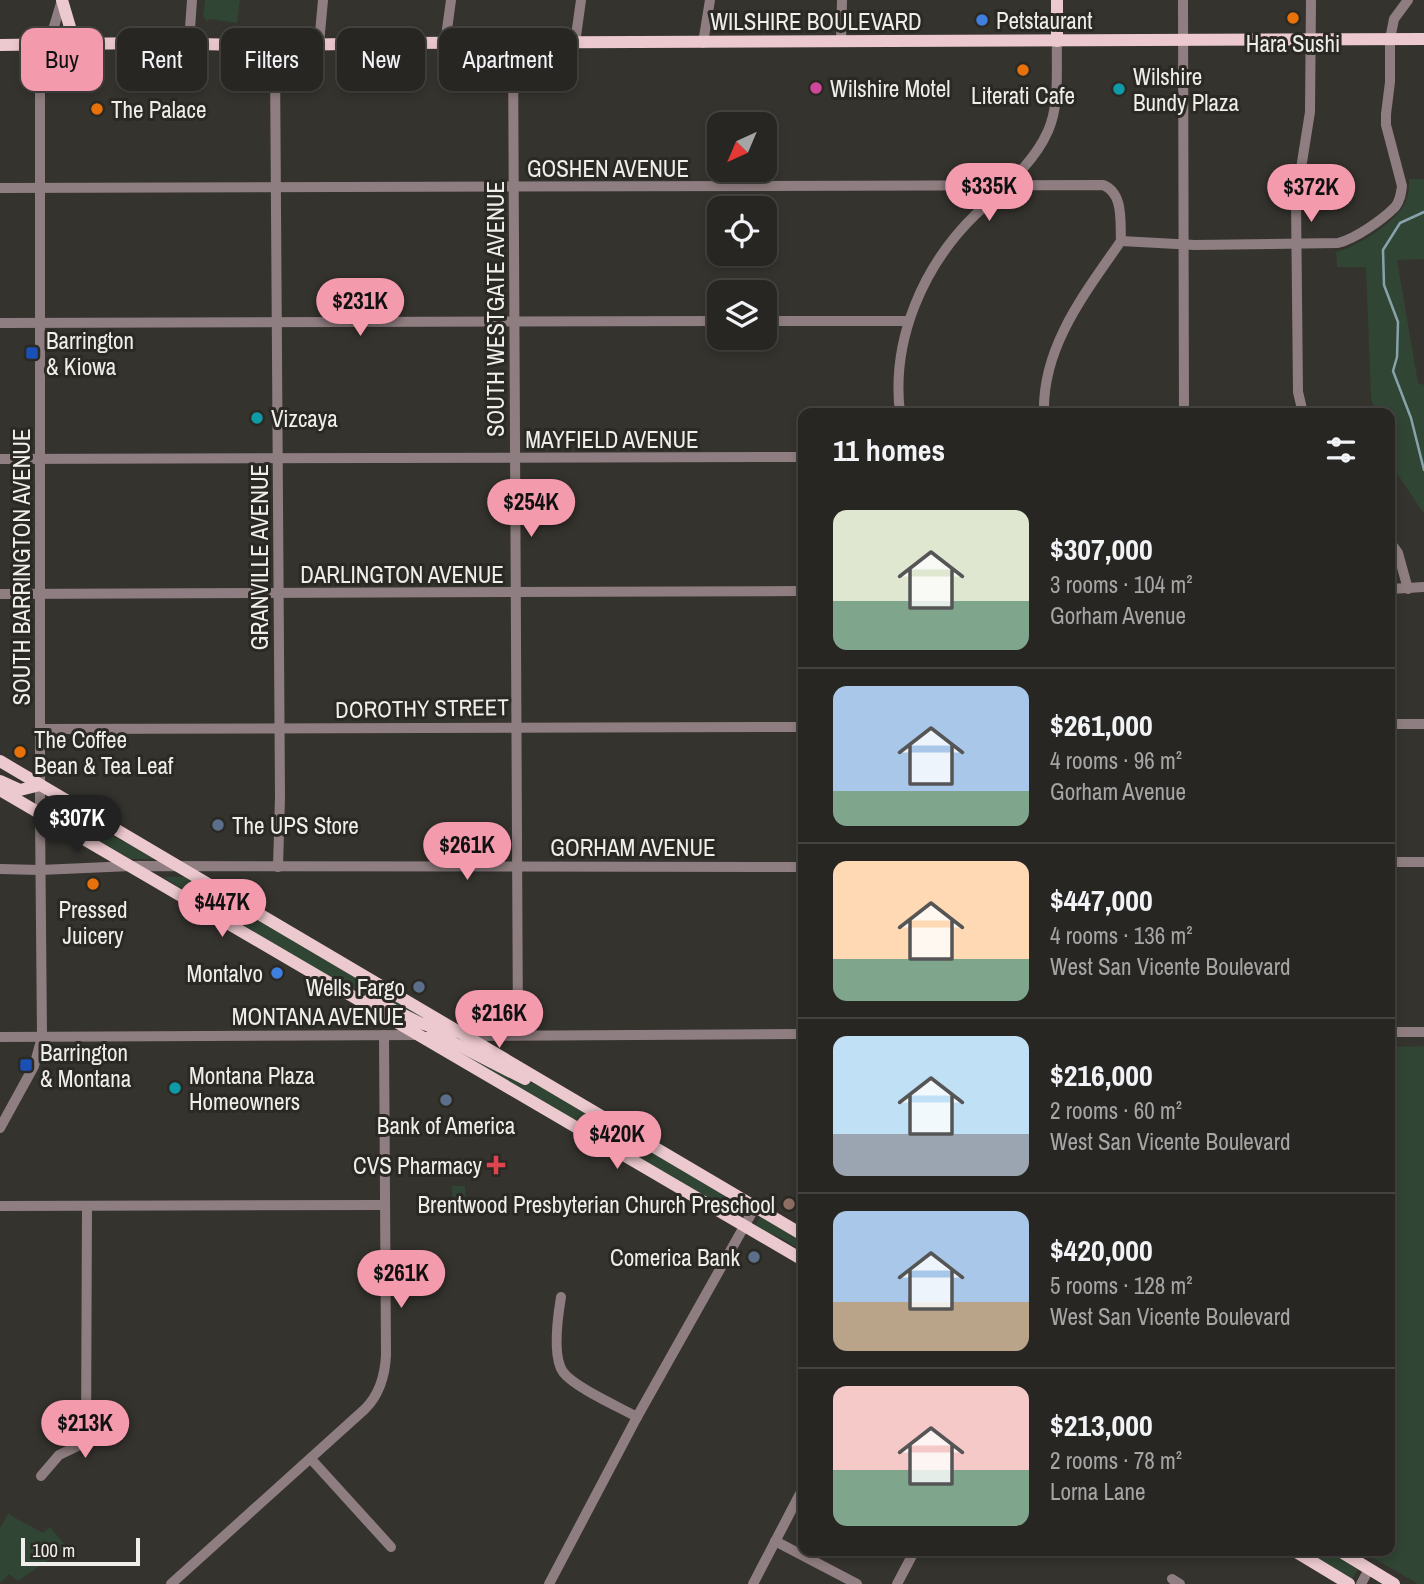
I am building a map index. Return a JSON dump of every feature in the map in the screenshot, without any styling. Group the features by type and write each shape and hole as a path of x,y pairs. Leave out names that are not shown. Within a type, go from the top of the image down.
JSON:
{"main road":[{"path":"62,0 70,28"},
{"path":"1057,0 1057,41"},
{"name":"WILSHIRE BOULEVARD","path":"577,43 1424,39"},
{"name":"WILSHIRE BOULEVARD","path":"323,44 439,44"},
{"name":"WILSHIRE BOULEVARD","path":"0,45 21,45"},
{"path":"0,761 798,1232"},
{"path":"0,780 20,790 40,785"},
{"path":"0,790 798,1257"},
{"path":"40,814 51,808 63,807 101,829 141,843"},
{"path":"331,982 432,1027 466,1036"},
{"path":"419,1035 450,1041 527,1080 553,1086"},
{"path":"1303,1556 1349,1584"},
{"path":"1348,1556 1394,1584"}],"street":[{"name":"SOUTH BARRINGTON AVENUE","path":"53,28 62,0"},
{"path":"190,28 192,0"},
{"path":"320,28 323,0"},
{"path":"447,28 451,0"},
{"path":"577,29 581,0"},
{"path":"703,43 710,0"},
{"path":"841,42 842,0"},
{"path":"1183,0 1184,408"},
{"path":"1302,408 1298,392 1296,200 1310,112 1311,0"},
{"path":"1044,408 1045,384 1061,336 1085,293 1121,241 1328,244 1348,241 1394,207 1401,195 1401,177 1386,120 1390,82 1390,39 1394,19 1408,0"},
{"path":"900,408 898,367 908,321 917,299 945,251 971,219 1029,162 1049,130 1055,96 1057,41"},
{"name":"SOUTH BARRINGTON AVENUE","path":"0,1128 34,1066 42,1037 40,91"},
{"name":"GRANVILLE AVENUE","path":"275,91 278,867"},
{"name":"SOUTH WESTGATE AVENUE","path":"513,91 517,1035"},
{"name":"GOSHEN AVENUE","path":"0,188 1074,184 1108,187 1118,198 1121,241"},
{"path":"0,324 707,321"},
{"path":"777,321 908,321"},
{"name":"MAYFIELD AVENUE","path":"0,459 798,457"},
{"path":"1395,549 1408,589"},
{"path":"1395,589 1424,587"},
{"name":"DARLINGTON AVENUE","path":"0,594 798,591"},
{"path":"1395,724 1424,724"},
{"name":"DOROTHY STREET","path":"41,729 798,727"},
{"path":"1395,862 1424,862"},
{"name":"GORHAM AVENUE","path":"0,869 131,866 798,867"},
{"path":"1395,1032 1424,1032"},
{"name":"MONTANA AVENUE","path":"0,1037 798,1034"},
{"path":"171,1584 370,1404 383,1379 386,1319 384,1035"},
{"path":"0,1206 384,1205"},
{"path":"41,1476 59,1455 86,1442 87,1206"},
{"path":"549,1584 637,1417 755,1207"},
{"path":"561,1297 557,1351 561,1369 572,1381 637,1417"},
{"path":"311,1459 391,1546"},
{"path":"753,1584 798,1497"},
{"path":"775,1541 798,1553"},
{"path":"804,1556 857,1584"},
{"path":"897,1584 912,1556"},
{"path":"1360,1584 1369,1569"}],"green space":[{"path":"205,0 240,0 237,23 210,19 207,21 203,16"},
{"path":"1409,179 1424,179 1424,259 1397,260 1418,383 1424,385 1424,514 1395,466 1395,408 1374,408 1371,398 1366,267 1337,267 1336,252 1365,239 1386,225 1402,209 1408,193"},
{"path":"67,811 154,859 130,859 52,813"},
{"path":"163,877 187,877 431,1021 424,1021 336,981"},
{"path":"1424,1046 1424,1584 1418,1584 1370,1556 1395,1556 1395,1047"},
{"path":"455,1051 550,1091 746,1207 739,1218"},
{"path":"452,1186 465,1186 466,1215 453,1215"},
{"path":"761,1216 798,1238 798,1248 781,1238 754,1227"},
{"path":"8,1514 43,1533 50,1527 67,1547 18,1581 9,1574 0,1583 0,1528"},
{"path":"1311,1556 1336,1556 1358,1569 1352,1580"}],"waterway":[{"path":"1424,212 1400,223 1383,250 1384,285 1398,322 1397,357 1393,371 1411,418 1424,470"}],"place":[{"name":"Hara Sushi","path":"1293,18"},
{"name":"Petstaurant","path":"982,20"},
{"name":"Literati Cafe","path":"1023,70"},
{"name":"Wilshire Motel","path":"816,88"},
{"name":"Wilshire Bundy Plaza","path":"1119,89"},
{"name":"The Palace","path":"97,109"},
{"name":"Barrington & Kiowa","path":"32,353"},
{"name":"Vizcaya","path":"257,418"},
{"name":"The Coffee Bean & Tea Leaf","path":"20,752"},
{"name":"The UPS Store","path":"218,825"},
{"name":"Pressed Juicery","path":"93,884"},
{"name":"Montalvo","path":"277,973"},
{"name":"Wells Fargo","path":"419,987"},
{"name":"Barrington & Montana","path":"26,1065"},
{"name":"Montana Plaza Homeowners","path":"175,1088"},
{"name":"Bank of America","path":"446,1100"},
{"name":"CVS Pharmacy","path":"496,1165"},
{"name":"Brentwood Presbyterian Church Preschool","path":"789,1204"},
{"name":"Comerica Bank","path":"754,1257"}]}
